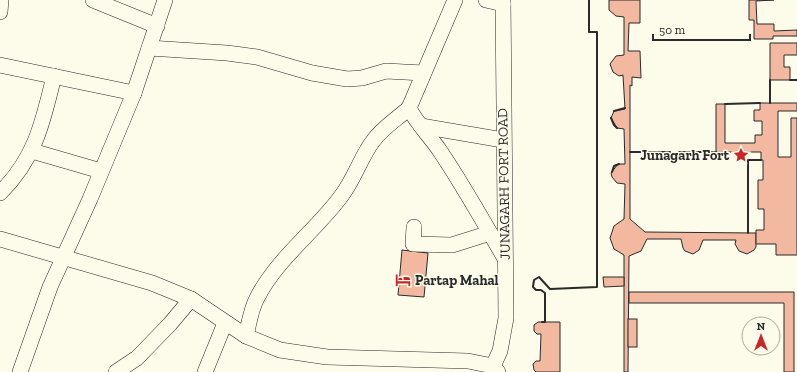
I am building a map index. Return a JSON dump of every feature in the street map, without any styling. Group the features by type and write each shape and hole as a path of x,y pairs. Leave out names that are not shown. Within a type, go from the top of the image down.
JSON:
{"street":[{"path":"0,12 1,0"},
{"path":"93,0 157,26"},
{"path":"20,372 62,258 134,93 165,0"},
{"path":"246,336 252,310 257,298 268,281 291,252 309,235 340,199 350,184 372,142 409,108 455,0"},
{"path":"486,0 503,2"},
{"name":"JUNAGARH FORT ROAD","path":"495,369 504,332 505,258 503,2"},
{"path":"149,48 226,53 257,57 312,73 347,78 362,78 386,71 423,73"},
{"path":"0,65 134,93"},
{"path":"0,193 19,172 32,151 45,114 54,76"},
{"path":"409,108 445,159 505,258"},
{"path":"421,126 503,140"},
{"path":"32,151 101,171"},
{"path":"414,227 413,244 452,245 490,233"},
{"path":"0,239 152,283 191,300 246,336 280,350 327,357 444,366 468,361 495,369"},
{"path":"116,372 137,358 191,300"},
{"path":"205,372 225,323"}],"building":[{"path":"609,0 640,0 640,23 629,23 628,51 640,51 641,78 632,77 632,86 630,85 630,219 645,232 756,233 756,247 747,254 739,251 735,244 736,240 703,240 699,250 693,254 685,251 681,239 647,239 641,251 629,256 628,372 624,372 624,255 614,249 610,238 614,226 624,219 625,184 617,183 612,177 611,173 618,164 625,164 624,129 617,128 611,118 614,111 625,109 623,75 619,76 613,72 610,64 616,56 624,55 624,17 616,16 609,10"},
{"path":"749,0 774,0 756,1 757,24 774,24 774,31 797,30 797,36 773,36 773,39 754,39 754,20 749,20"},
{"path":"770,43 797,43 797,55 784,55 784,67 790,67 790,80 770,80"},
{"path":"760,103 797,103 797,111 778,111 778,157 791,157 791,118 797,118 797,255 776,255 776,244 756,244 756,230 764,230 764,209 758,209 758,180 763,180 763,160 761,160 761,152 716,152 716,104 725,104 725,143 755,143 755,135 762,135 762,121 754,121 754,110 760,110"},
{"path":"402,250 428,253 424,297 398,295"},
{"path":"603,277 624,277 624,286 604,287"},
{"path":"629,292 794,292 794,372 784,372 784,303 629,303"},
{"path":"628,319 637,319 637,347 628,347"},
{"path":"538,322 560,322 560,372 536,372 534,370 533,364 536,361 540,361 541,334 537,334 534,331 534,325"}],"wall":[{"path":"542,322 545,322 545,293 541,290 536,290 533,287 534,280 539,277 550,289 597,287 597,32 589,32 589,0"},
{"path":"770,80 770,103"},
{"path":"790,80 797,80"},
{"path":"725,104 760,103"},
{"path":"614,111 625,108"},
{"path":"611,118 617,128"},
{"path":"630,152 670,152"},
{"path":"679,152 716,152"},
{"path":"748,233 748,160 761,160"},
{"path":"612,172 614,166 619,164"}],"place":[{"name":"Junagarh Fort","path":"741,155"},
{"name":"Partap Mahal","path":"403,280"}]}
